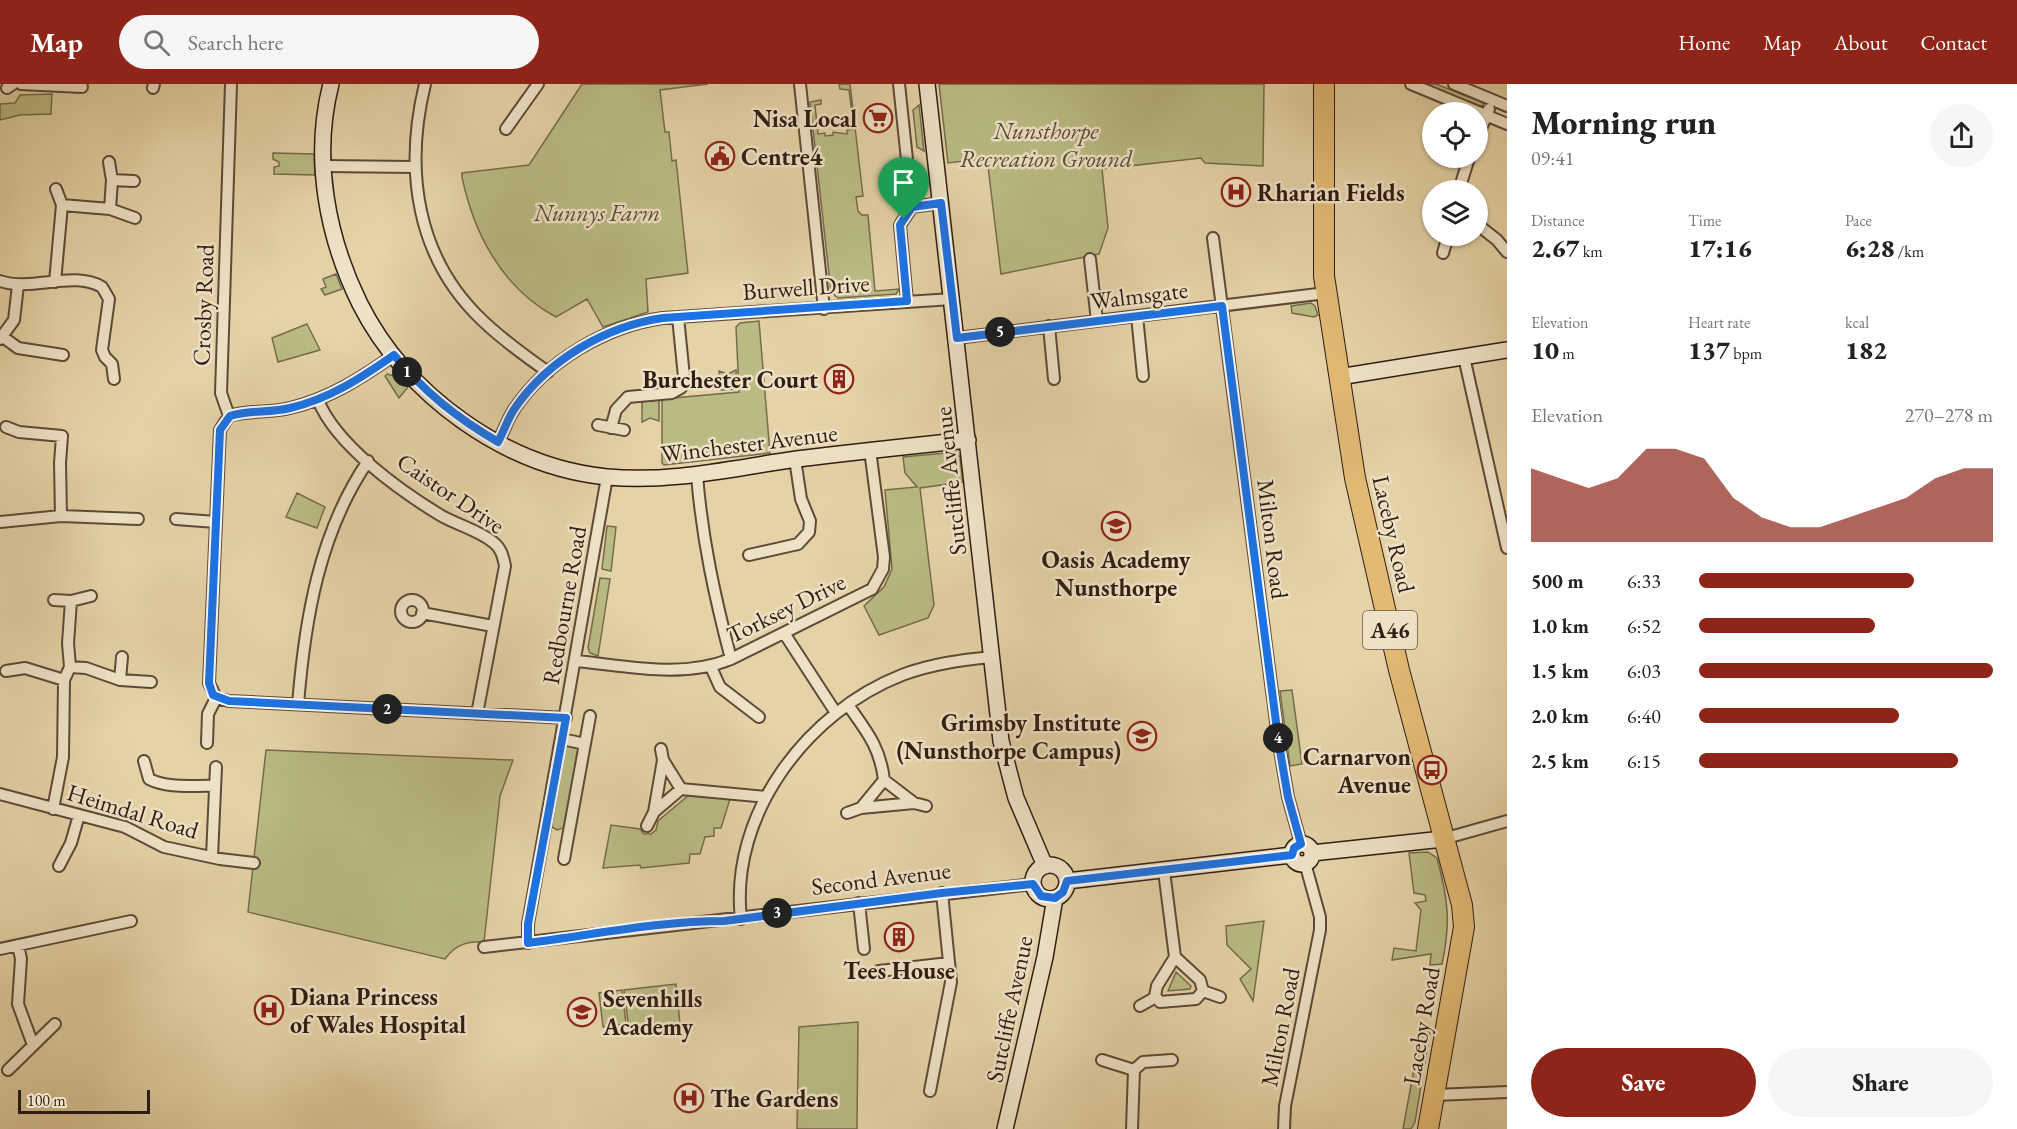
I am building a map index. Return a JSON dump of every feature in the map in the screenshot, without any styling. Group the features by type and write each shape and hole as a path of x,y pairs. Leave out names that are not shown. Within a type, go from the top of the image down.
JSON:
{"highway":[{"name":"Laceby Road","path":"1324,84 1323,219 1326,292 1355,478 1399,670 1462,905 1464,927 1428,1129"}],"street":[{"path":"21,84 82,87"},
{"name":"Crosby Road","path":"230,416 221,393 231,84"},
{"name":"Winchester Avenue","path":"331,84 327,100 323,166 329,217 340,256 371,326 415,381 441,404 498,442 555,466 607,477 697,476 795,459 968,440"},
{"path":"425,84 416,127 414,167 424,224 449,279 481,320 507,343 548,372"},
{"path":"507,129 538,84"},
{"path":"800,84 824,309"},
{"path":"898,84 912,207 900,225 907,301"},
{"name":"Sutcliffe Avenue","path":"927,84 992,657 1007,768 1016,798 1044,866"},
{"path":"1324,84 1334,84"},
{"path":"1411,84 1455,102"},
{"path":"1454,84 1507,106"},
{"path":"1488,112 1492,99"},
{"path":"1488,115 1507,124"},
{"path":"109,162 112,180 110,210"},
{"path":"323,166 414,167"},
{"path":"112,180 134,181"},
{"path":"56,189 62,206 56,282"},
{"path":"912,207 941,203"},
{"path":"62,206 110,210 135,218"},
{"path":"1488,233 1507,252"},
{"name":"Milton Road","path":"1213,238 1279,745 1288,797 1320,916 1320,930 1285,1106 1284,1129"},
{"path":"1443,253 1445,246"},
{"path":"1090,259 1098,321"},
{"path":"0,281 18,285 84,281 97,284 107,292 108,306 102,350 112,364 114,379"},
{"path":"18,285 14,320 2,338 18,348 63,355"},
{"name":"Walmsgate","path":"957,338 1326,292"},
{"name":"Burwell Drive","path":"498,442 515,408 548,372 589,342 635,324 678,317 952,299"},
{"path":"1137,316 1143,376"},
{"path":"611,428 616,410 628,397 672,393 681,388 684,377 678,317"},
{"path":"1049,326 1054,379"},
{"path":"1339,377 1507,351"},
{"path":"216,698 209,683 220,430 230,416 289,408 318,400 359,380 394,355"},
{"path":"1464,357 1507,548"},
{"name":"Caistor Drive","path":"318,400 324,415 334,428 368,461 441,515 486,537 498,547 504,566 477,714"},
{"path":"598,425 624,430"},
{"path":"6,427 19,432 62,436 61,516"},
{"name":"Torksey Drive","path":"576,661 666,670 711,667 872,589 879,579 884,557 870,450"},
{"path":"749,555 798,544 809,532 810,521 801,499 795,459"},
{"path":"298,704 306,625 326,546 340,508 368,461"},
{"path":"697,476 700,519 711,584 731,659"},
{"name":"Redbourne Road","path":"528,943 528,924 607,477"},
{"path":"0,522 61,516 138,519"},
{"path":"176,519 216,522"},
{"path":"54,600 70,602 91,596"},
{"path":"53,809 63,757 64,680 70,667 68,643 70,602"},
{"path":"422,613 493,626"},
{"path":"784,633 836,713"},
{"path":"120,680 122,657"},
{"path":"741,919 740,898 745,853 766,797 801,747 836,713 901,675 934,665 992,657"},
{"path":"6,671 20,661 64,680"},
{"path":"70,667 86,668 120,680 151,682"},
{"path":"711,667 720,687 759,717"},
{"path":"216,698 229,701 566,718"},
{"path":"207,743 208,714 216,698"},
{"path":"848,705 876,744 881,758 884,780 914,802 926,806"},
{"path":"564,859 590,716"},
{"path":"562,740 585,744"},
{"path":"647,826 654,812 662,754 681,789"},
{"path":"144,761 149,779 157,783 170,786 215,786"},
{"path":"212,857 216,767"},
{"path":"861,808 884,780"},
{"path":"654,812 681,789 766,797"},
{"name":"Heimdal Road","path":"0,794 124,827 164,847 254,863"},
{"path":"847,813 861,808 914,802"},
{"path":"59,866 71,843 79,815"},
{"path":"1067,881 1443,839 1507,822"},
{"path":"545,834 567,837"},
{"path":"1044,866 1061,869 1067,881 1063,892 1055,898 1041,896 1033,884 1036,873 1044,866"},
{"path":"1156,998 1164,1003 1191,1000 1199,998 1203,991 1200,980 1175,957 1164,871"},
{"name":"Second Avenue","path":"484,948 699,921 741,919 942,893 1033,884"},
{"path":"930,1091 951,982 942,893"},
{"name":"Sutcliffe Avenue","path":"1005,1129 1045,957 1055,898"},
{"path":"859,903 864,949"},
{"path":"0,950 131,921"},
{"path":"18,945 21,959 18,1004 33,1045"},
{"path":"1156,998 1156,986 1175,957"},
{"path":"879,971 949,963"},
{"path":"1203,991 1220,997"},
{"path":"1140,1006 1156,998"},
{"path":"8,1070 55,1024"},
{"path":"1102,1060 1134,1070"},
{"path":"1132,1129 1134,1070 1143,1062 1172,1060"},
{"path":"1435,1095 1507,1092"}],"green space":[{"name":"Nunnys Farm","path":"582,84 708,84 660,90 665,132 669,132 672,161 676,160 688,273 646,279 648,312 603,327 587,299 556,317 520,291 493,258 483,239 474,219 462,177 462,173 529,165"},
{"path":"839,84 850,84 863,196 856,197 858,211 862,215 868,215 875,291 899,289 896,294 838,298 831,292 810,102 821,100 821,104 815,105 818,134 833,135 833,132 847,134 847,130 854,129 849,90 840,89"},
{"name":"Nunsthorpe Recreation Ground","path":"939,84 1264,84 1263,166 1205,163 1201,158 1102,169 1108,228 1099,254 1001,274 987,158 948,163"},
{"path":"1421,84 1436,84 1482,102 1470,102"},
{"path":"52,94 51,114 20,115 0,120 0,104 15,103 20,95"},
{"path":"919,105 924,151 917,147 913,110"},
{"path":"273,153 314,154 315,175 274,174 274,167 279,166 279,162 273,159"},
{"path":"336,274 342,289 325,295 321,289 326,287 323,279"},
{"path":"1311,303 1315,306 1318,315 1314,317 1292,313 1291,306"},
{"path":"759,321 770,453 664,465 662,463 662,399 739,392 736,327 740,323"},
{"path":"307,324 320,350 278,362 272,338"},
{"path":"736,370 737,389 721,390 719,371 728,374"},
{"path":"387,374 398,377 408,387 399,398 385,376"},
{"path":"659,399 659,421 650,418 642,422 642,401"},
{"path":"956,452 960,457 963,482 920,488 934,605 928,618 879,635 864,606 884,587 892,569 885,490 917,487 905,473 903,457"},
{"path":"297,493 325,507 317,528 286,517"},
{"path":"607,526 616,527 611,571 602,569"},
{"path":"600,578 610,579 598,656 590,653 588,648"},
{"path":"1292,690 1302,764 1290,766 1280,691"},
{"path":"568,745 578,747 580,750 566,827 557,830 552,827 552,822 565,748"},
{"path":"266,750 513,760 500,796 484,942 462,945 453,950 445,959 248,912"},
{"path":"689,795 730,799 721,828 714,828 714,836 705,837 700,854 690,854 689,863 641,868 640,865 603,868 611,825 640,829 644,834 651,834 656,830 658,821"},
{"path":"1428,852 1437,858 1446,898 1447,936 1442,964 1430,965 1431,954 1392,960 1394,948 1416,951 1421,910 1415,903 1426,901 1425,895 1414,893 1409,853"},
{"path":"1264,921 1253,1001 1240,979 1251,969 1227,945 1226,926"},
{"path":"1176,972 1191,986 1190,989 1168,991"},
{"path":"676,984 680,1024 629,1030 624,990"},
{"path":"622,990 626,1024 603,1027 599,993"},
{"path":"858,1022 857,1129 797,1129 799,1027"},
{"path":"1422,1025 1430,1032 1415,1122 1411,1129 1403,1129"}],"place":[{"name":"Nisa Local","path":"878,118"},
{"name":"Centre4","path":"720,156"},
{"name":"Rharian Fields","path":"1236,192"},
{"name":"Burchester Court","path":"839,379"},
{"name":"Oasis Academy Nunsthorpe","path":"1116,526"},
{"name":"Grimsby Institute (Nunsthorpe Campus)","path":"1142,736"},
{"name":"Carnarvon Avenue","path":"1432,770"},
{"name":"Tees House","path":"899,937"},
{"name":"Diana Princess of Wales Hospital","path":"269,1010"},
{"name":"Sevenhills Academy","path":"582,1012"},
{"name":"The Gardens","path":"689,1098"}],"route":[{"path":"941,203 957,338 1222,306 1279,745 1288,797 1301,844 1294,848 1292,855 1067,881 1063,892 1055,898 1041,896 1033,884 942,893 724,921 708,920 528,943 528,924 566,718 229,701 213,695 209,683 220,430 222,424 230,416 275,411 318,400 359,380 394,355 415,381 441,404 468,425 498,442 515,408 548,372 589,342 635,324 663,318 824,309 907,301 900,225 904,219 912,207 941,203"}]}
